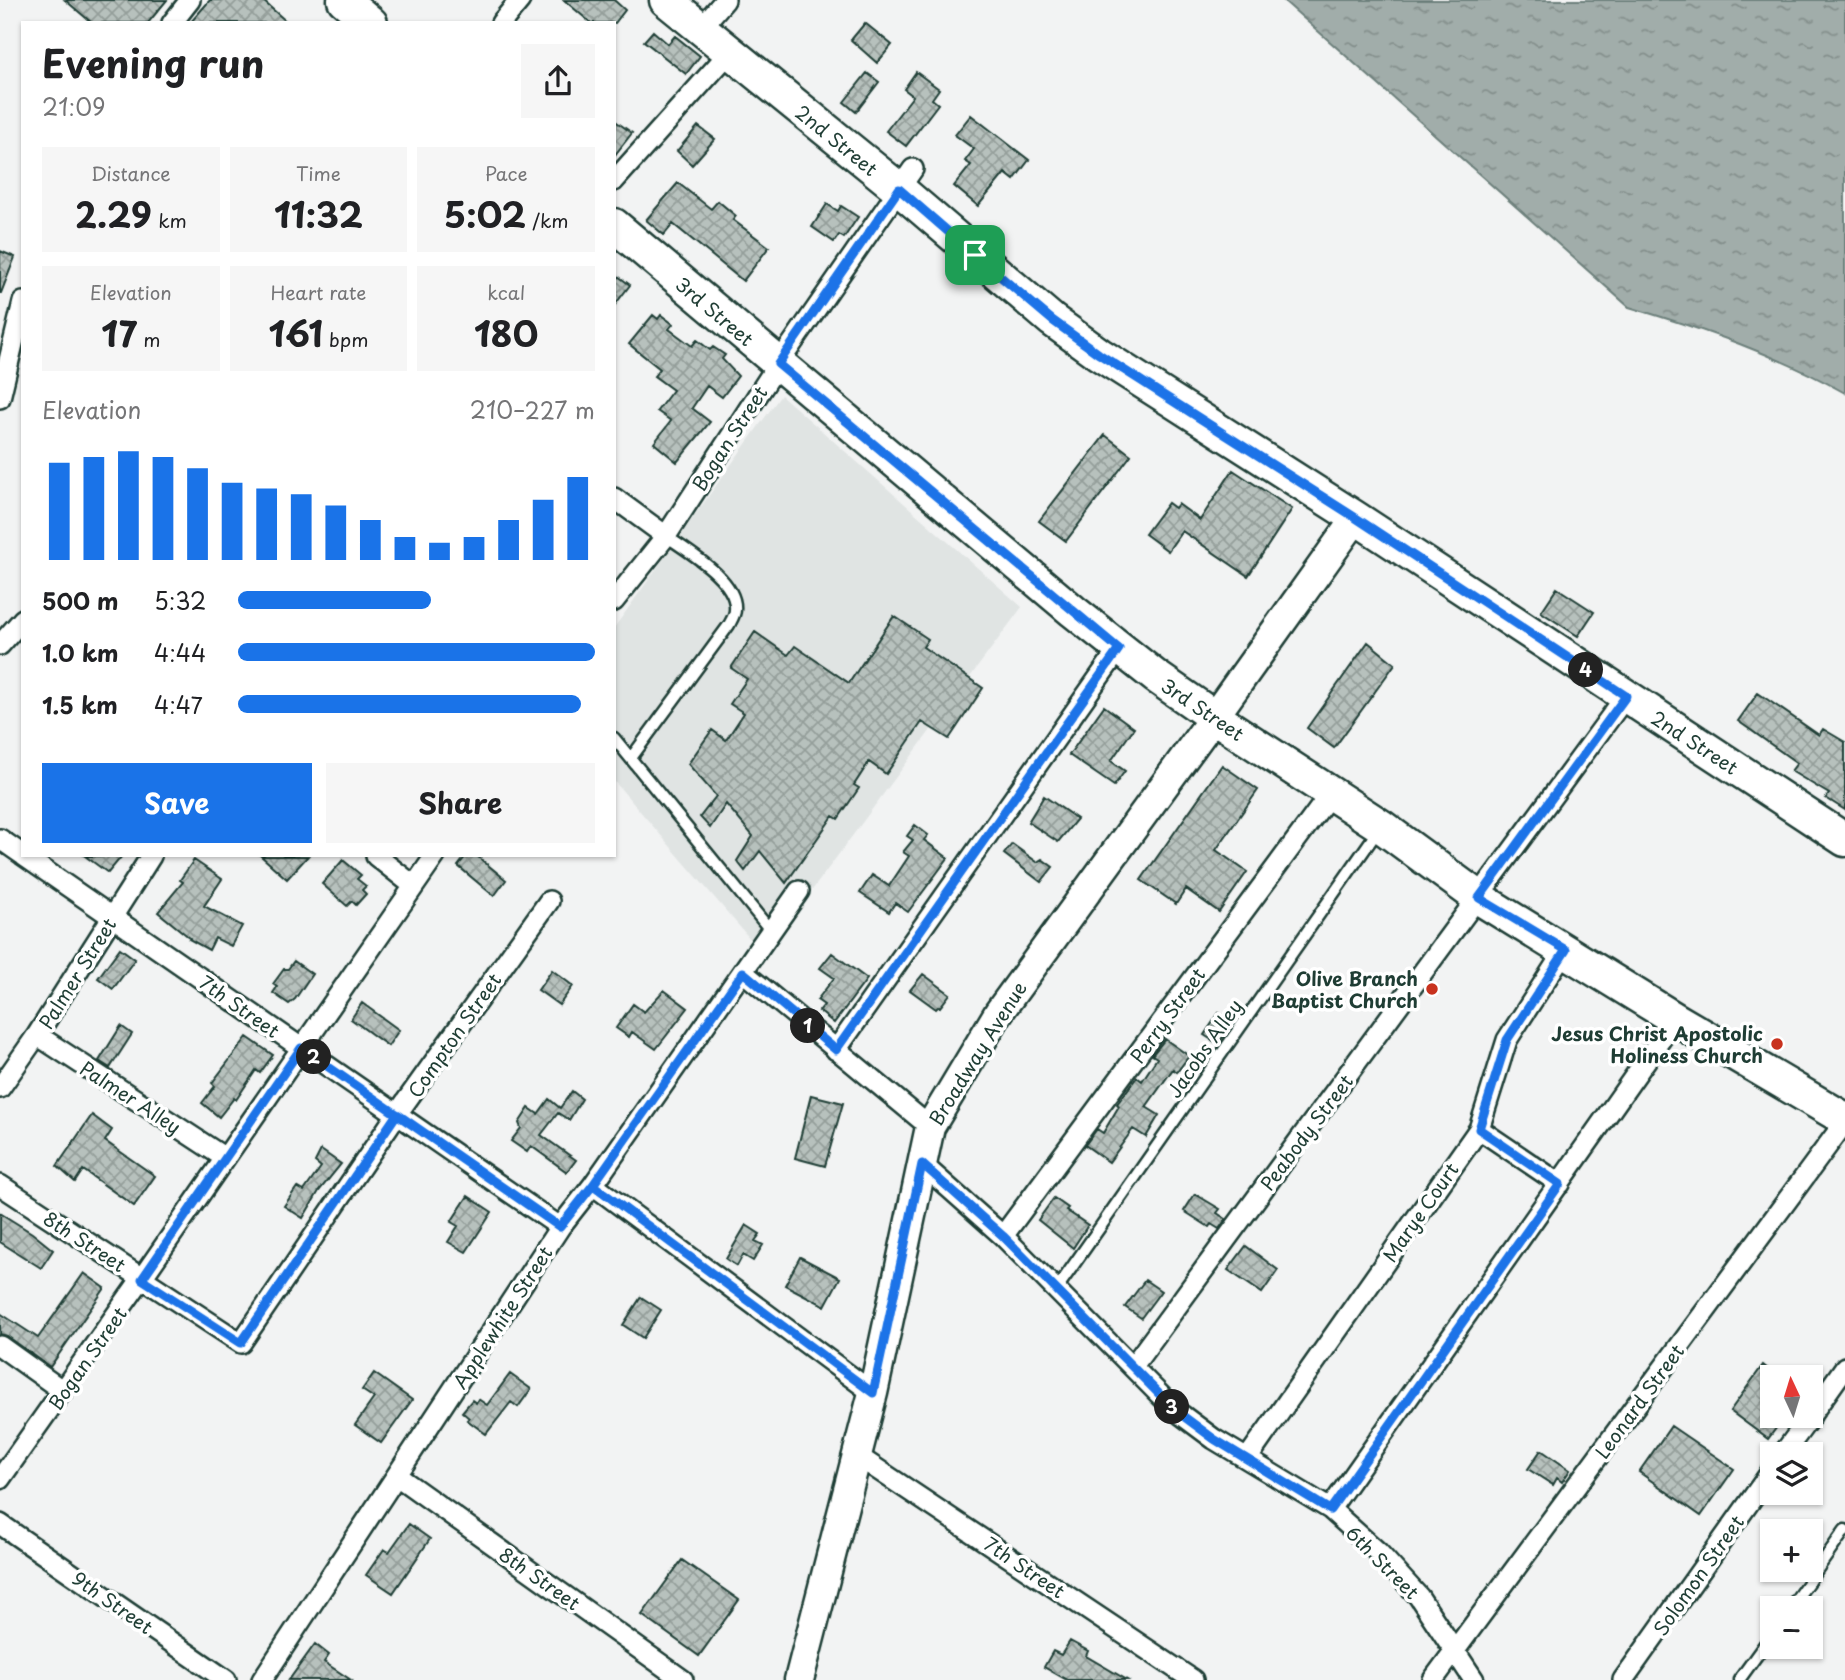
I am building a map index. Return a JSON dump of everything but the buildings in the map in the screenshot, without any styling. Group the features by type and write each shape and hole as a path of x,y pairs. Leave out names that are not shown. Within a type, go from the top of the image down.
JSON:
{"main road":[{"path":"344,0 369,21"},
{"name":"2nd Street","path":"666,0 729,53 906,179 1062,327 1099,354 1356,518 1845,841"},
{"name":"3rd Street","path":"616,227 1119,649 1214,718 1381,825 1479,898 1845,1120"},
{"name":"Broadway Avenue","path":"799,1680 873,1393 930,1127 999,1012 1356,518"}],"street":[{"path":"174,21 190,0"},
{"path":"503,21 520,0"},
{"path":"700,29 725,0"},
{"path":"616,179 729,53"},
{"name":"Bogan Street","path":"616,598 666,536 778,364 906,179"},
{"path":"0,398 21,310"},
{"path":"616,499 666,536"},
{"path":"0,645 21,621"},
{"path":"836,1050 1119,649"},
{"name":"Peabody Street","path":"1133,1366 1626,696"},
{"name":"Perry Street","path":"1003,1236 1331,793"},
{"name":"7th Street","path":"0,839 21,854"},
{"name":"7th Street","path":"26,857 560,1227"},
{"name":"Palmer Street","path":"0,1088 150,857"},
{"path":"377,857 414,886"},
{"name":"Bogan Street","path":"0,1479 434,857"},
{"name":"Applewhite Street","path":"262,1680 560,1227 593,1185 799,891"},
{"name":"Compton Street","path":"241,1343 397,1114 549,901"},
{"name":"Marye Court","path":"1247,1459 1479,1129 1507,1040 1566,950"},
{"path":"743,972 930,1127"},
{"path":"1330,1510 1675,1019"},
{"name":"Palmer Alley","path":"37,1035 225,1158"},
{"name":"Leonard Street","path":"1433,1680 1845,1120"},
{"path":"1479,1129 1560,1184"},
{"name":"6th Street","path":"922,1164 1003,1236 1175,1410 1214,1439 1330,1510 1378,1552 1419,1597 1456,1649 1474,1680"},
{"name":"8th Street","path":"0,1185 241,1343"},
{"path":"593,1185 873,1393"},
{"path":"0,1346 63,1391"},
{"path":"1824,1397 1845,1367"},
{"name":"7th Street","path":"856,1455 1194,1680"},
{"name":"8th Street","path":"397,1476 683,1680"},
{"name":"Solomon Street","path":"1623,1680 1760,1487"},
{"name":"9th Street","path":"0,1524 226,1680"}],"lane":[{"path":"631,758 729,625 736,611 732,595 724,582 706,565 666,536"},
{"path":"616,740 771,931"},
{"name":"Jacobs Alley","path":"1056,1290 1381,825"},
{"path":"1798,1596 1845,1530"},
{"path":"1740,1680 1760,1652"}],"shaded area":[{"path":"781,395 1022,607 764,955 616,783 616,625"}],"water":[{"path":"1283,0 1845,0 1845,393 1820,379 1740,344 1629,307"}],"place":[{"name":"Olive Branch Baptist Church","path":"1432,989"},
{"name":"Jesus Christ Apostolic Holiness Church","path":"1777,1044"}],"route":[{"path":"975,255 899,189 778,364 1119,649 836,1050 743,972 593,1185 560,1227 397,1114 241,1343 142,1279 301,1048 560,1227 593,1185 873,1393 922,1164 1003,1236 1175,1410 1214,1439 1330,1510 1560,1184 1479,1129 1507,1040 1566,950 1479,898 1626,696 1356,518 1099,354 1052,320 975,255"}]}
